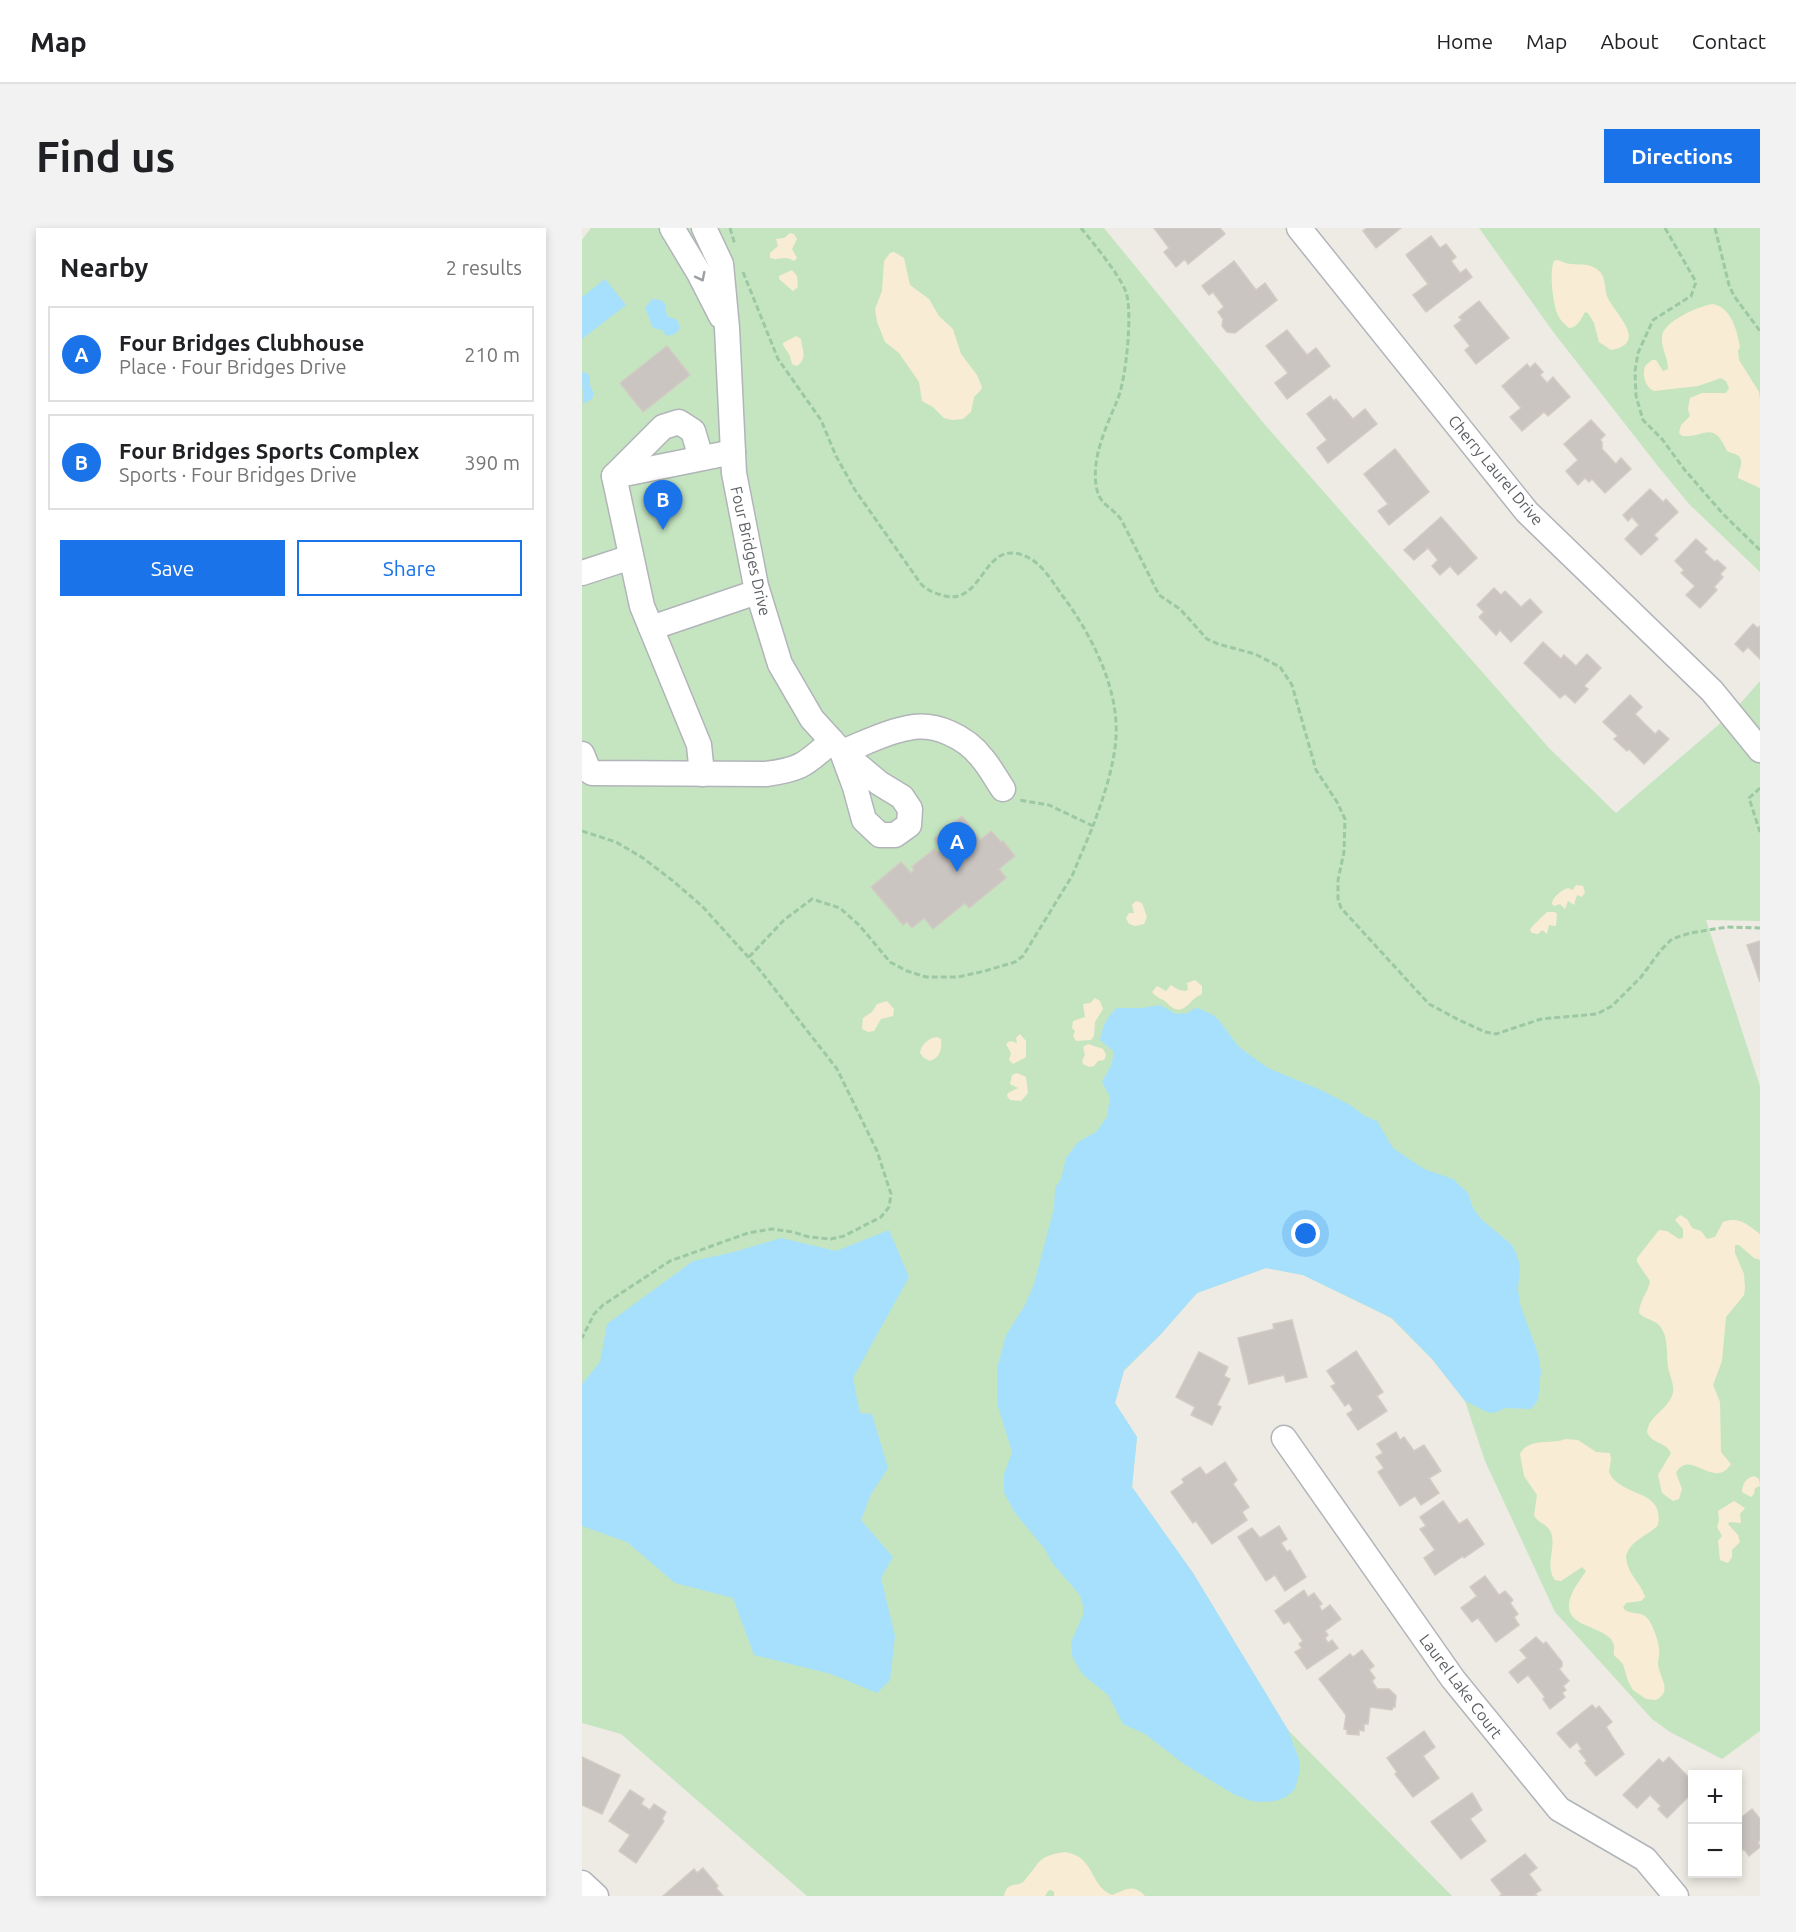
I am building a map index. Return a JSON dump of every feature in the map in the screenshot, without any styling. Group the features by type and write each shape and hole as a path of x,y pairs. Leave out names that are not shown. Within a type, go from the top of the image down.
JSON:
{"street":[{"name":"Four Bridges Drive","path":"672,228 699,273 727,328"},
{"name":"Four Bridges Drive","path":"704,228 721,264 727,328 734,473 757,591 780,664 812,719 837,746"},
{"name":"Cherry Laurel Drive","path":"1299,228 1527,512 1712,692 1760,750"},
{"path":"614,476 663,427 679,422 693,431 701,458"},
{"path":"614,476 733,452"},
{"path":"614,476 642,606 699,745 702,774"},
{"path":"582,573 631,557"},
{"path":"651,628 757,591"},
{"path":"582,754 592,773 766,774 793,770 837,746 909,727 938,728 965,741 982,758 1003,789"},
{"name":"Laurel Lake Court","path":"1284,1438 1453,1679 1559,1809 1645,1859 1676,1896"},
{"path":"582,1883 596,1896"}],"path":[{"path":"730,228 736,250"},
{"path":"1081,228 1118,279 1126,293 1127,301 1128,333 1124,375 1119,398 1102,435 1096,470 1095,480 1101,501 1117,513 1122,521 1159,595 1180,609 1207,639 1255,654 1280,667 1286,674 1292,684 1316,770 1345,819 1344,852 1338,880 1338,899 1341,908 1429,1004 1485,1032 1496,1034 1541,1019 1597,1014 1622,998 1672,939 1690,933 1727,927 1760,928"},
{"path":"1665,228 1696,282 1691,296 1653,320 1638,353 1635,371 1636,396 1643,420 1662,439 1684,469 1723,514 1760,550"},
{"path":"1714,228 1729,285 1734,296 1760,331"},
{"path":"740,265 778,359 817,413 836,456 855,490 921,584 928,591 953,598 969,591 993,561 1002,554 1017,553 1033,560 1074,612 1090,640 1114,700 1116,720 1116,740 1112,760 1093,826 1072,876 1051,907 1032,943 1023,956 1015,962 985,972 958,977 926,976 907,971 890,962 860,926 840,908 812,899 784,920 749,957"},
{"path":"1760,788 1749,798 1760,832"},
{"path":"1003,789 1007,797 1049,805 1093,826"},
{"path":"582,831 616,842 643,858 702,906 749,957 837,1070 877,1151 891,1194 889,1207 880,1217 844,1236 831,1239 809,1237 772,1229 748,1233 670,1261 603,1305 590,1320 582,1338"}],"green space":[{"path":"591,228 1104,228 1266,426 1549,748 1616,813 1731,714 1760,681 1760,921 1706,920 1760,1086 1760,1731 1722,1759 1670,1732 1652,1719 1555,1612 1485,1461 1465,1401 1432,1359 1391,1318 1303,1275 1266,1268 1197,1293 1124,1371 1115,1403 1137,1437 1132,1487 1193,1573 1288,1730 1452,1896 807,1896 621,1734 582,1723 582,240"},
{"path":"1479,228 1760,228 1760,572 1689,504 1657,465 1554,333"}],"sand":[{"path":"790,233 794,234 797,239 792,249 797,258 794,261 787,258 770,258 770,253 778,246 776,239 784,238"},
{"path":"894,252 904,258 910,285 929,299 939,316 953,329 961,354 977,375 982,387 974,397 971,412 963,419 944,418 933,407 922,401 919,382 899,353 885,342 877,322 875,309 882,291 884,261 890,253"},
{"path":"1554,261 1569,264 1588,265 1601,272 1607,296 1629,334 1628,341 1623,346 1611,350 1599,342 1594,323 1588,313 1585,312 1572,328 1560,319 1552,287 1553,266"},
{"path":"792,270 797,276 798,287 793,291 779,279 779,276"},
{"path":"1713,304 1725,310 1729,315 1740,347 1739,360 1759,392 1760,488 1738,478 1741,466 1740,457 1727,451 1717,435 1708,432 1682,436 1679,433 1681,425 1690,416 1688,409 1690,398 1702,393 1726,393 1729,388 1726,381 1721,378 1698,386 1654,391 1648,387 1645,380 1645,366 1652,360 1656,360 1663,371 1668,369 1662,336 1664,330 1675,320 1691,311"},
{"path":"796,336 801,339 804,354 797,366 792,364 783,345"},
{"path":"1576,885 1583,886 1585,892 1582,897 1577,895 1574,905 1568,901 1565,909 1560,904 1554,906 1552,904 1560,892 1568,888 1573,890"},
{"path":"1136,901 1142,903 1147,917 1144,924 1135,926 1129,924 1126,918 1129,913 1134,913 1132,905"},
{"path":"1547,912 1557,914 1556,926 1549,925 1547,934 1542,930 1538,934 1532,933 1531,928"},
{"path":"1195,980 1202,986 1202,994 1182,1009 1173,1008 1152,992 1157,986 1166,991 1171,985 1186,991 1187,983"},
{"path":"1095,998 1100,1001 1103,1009 1095,1022 1094,1036 1091,1040 1076,1041 1073,1036 1075,1031 1072,1028 1073,1021 1085,1017 1083,1004 1090,1003"},
{"path":"887,1001 894,1009 893,1016 881,1019 874,1031 868,1032 862,1029 863,1018 872,1012 877,1004"},
{"path":"1020,1034 1026,1041 1026,1057 1013,1064 1009,1060 1011,1053 1006,1044 1010,1041 1017,1043 1016,1038"},
{"path":"937,1037 941,1039 941,1050 936,1058 930,1061 920,1053 928,1040"},
{"path":"1088,1044 1103,1049 1106,1055 1104,1060 1089,1067 1082,1061 1085,1055 1083,1047"},
{"path":"1017,1073 1026,1077 1028,1093 1021,1101 1010,1100 1007,1096 1008,1093 1018,1088 1010,1084 1012,1075"},
{"path":"1680,1215 1687,1219 1692,1228 1701,1231 1707,1239 1715,1237 1723,1222 1734,1220 1743,1222 1760,1234 1760,1260 1754,1258 1739,1245 1735,1245 1735,1253 1744,1274 1744,1295 1726,1317 1722,1361 1713,1385 1720,1402 1721,1452 1731,1464 1724,1471 1717,1473 1688,1464 1681,1466 1676,1473 1682,1489 1679,1499 1673,1501 1662,1493 1658,1475 1671,1453 1669,1449 1652,1439 1647,1432 1651,1422 1671,1398 1673,1386 1668,1366 1666,1339 1662,1330 1657,1323 1639,1313 1650,1281 1637,1262 1637,1258 1659,1230 1667,1231 1679,1239 1683,1238 1683,1229 1675,1220"},
{"path":"1566,1439 1578,1440 1596,1452 1610,1453 1609,1472 1615,1480 1648,1499 1655,1505 1658,1513 1658,1525 1635,1542 1626,1556 1631,1573 1645,1597 1641,1601 1626,1603 1623,1608 1645,1616 1655,1633 1659,1651 1658,1663 1665,1688 1656,1700 1646,1699 1633,1690 1623,1664 1614,1655 1614,1645 1610,1638 1578,1621 1572,1615 1569,1607 1571,1596 1586,1571 1582,1567 1561,1581 1555,1580 1552,1575 1551,1532 1534,1515 1537,1495 1524,1476 1520,1454 1529,1445 1535,1443"},
{"path":"1754,1476 1759,1479 1760,1486 1755,1488 1751,1497 1742,1492 1742,1489 1747,1480"},
{"path":"1734,1501 1745,1508 1740,1514 1741,1523 1730,1522 1728,1524 1738,1535 1740,1542 1732,1550 1732,1557 1728,1563 1720,1560 1718,1541 1722,1536 1717,1527 1718,1511"},
{"path":"1065,1852 1082,1860 1099,1885 1112,1895 1133,1889 1145,1896 1054,1896 1051,1890 1045,1896 1004,1896 1008,1888 1022,1883 1045,1858"}],"water":[{"path":"605,279 626,305 582,339 582,297"},
{"path":"652,299 661,300 665,304 667,316 677,320 680,328 675,334 667,336 662,330 653,328 645,308"},
{"path":"582,372 587,373 590,377 590,385 594,394 592,399 583,404"},
{"path":"1160,1005 1176,1014 1188,1013 1198,1008 1211,1014 1218,1019 1239,1047 1258,1061 1270,1069 1321,1090 1377,1121 1393,1148 1424,1169 1453,1179 1468,1193 1473,1208 1481,1219 1512,1245 1517,1255 1520,1267 1518,1289 1520,1304 1538,1354 1541,1371 1538,1400 1531,1409 1505,1408 1489,1413 1465,1401 1432,1359 1392,1318 1303,1275 1266,1268 1197,1293 1161,1334 1124,1370 1115,1403 1137,1437 1132,1487 1193,1573 1288,1730 1299,1759 1300,1770 1295,1789 1286,1797 1275,1801 1251,1801 1233,1794 1184,1764 1145,1734 1123,1724 1108,1695 1082,1674 1072,1656 1071,1642 1083,1615 1080,1595 1053,1564 1044,1548 1015,1513 1004,1493 1004,1474 1012,1452 997,1403 997,1368 1006,1335 1025,1305 1034,1284 1054,1208 1055,1188 1061,1179 1066,1158 1078,1142 1096,1132 1107,1117 1110,1097 1102,1082 1112,1064 1113,1051 1100,1040 1102,1030 1117,1008"},
{"path":"889,1230 909,1277 853,1378 860,1413 872,1414 888,1468 871,1494 861,1520 893,1557 881,1578 895,1636 890,1680 877,1693 831,1674 754,1655 733,1598 675,1583 627,1542 582,1526 582,1384 600,1362 607,1324 693,1261 781,1238 836,1251"}],"building":[{"path":"1154,228 1220,228 1225,234 1188,264 1185,259 1176,267 1164,252 1169,248"},
{"path":"1367,228 1401,228 1376,248 1363,231"},
{"path":"1431,236 1440,248 1446,244 1456,257 1451,261 1460,273 1466,269 1472,277 1426,312 1413,295 1428,284 1406,255"},
{"path":"1234,261 1256,290 1265,283 1277,300 1235,333 1227,332 1222,326 1223,319 1218,312 1224,307 1213,292 1209,295 1202,286"},
{"path":"1479,301 1509,338 1476,364 1465,350 1470,346 1454,326 1462,320 1459,317"},
{"path":"1287,330 1307,355 1316,348 1330,366 1287,399 1275,383 1288,373 1266,346"},
{"path":"667,346 690,375 643,412 620,383"},
{"path":"1535,363 1543,372 1540,375 1547,383 1553,377 1570,397 1548,416 1544,412 1522,431 1510,417 1521,408 1502,386 1527,364 1530,368"},
{"path":"1330,396 1334,401 1336,399 1353,419 1365,409 1377,424 1328,463 1317,448 1327,440 1307,414"},
{"path":"1591,420 1605,435 1600,440 1602,449 1616,464 1621,458 1631,469 1605,493 1592,479 1589,482 1585,478 1578,485 1566,471 1578,460 1564,444"},
{"path":"1395,449 1429,492 1389,525 1378,511 1388,504 1364,474"},
{"path":"1650,489 1663,502 1666,499 1678,512 1654,535 1658,539 1641,555 1625,539 1639,525 1632,517 1628,521 1623,515"},
{"path":"1441,517 1477,558 1458,575 1450,566 1440,575 1432,566 1438,560 1428,548 1414,560 1404,550"},
{"path":"1696,539 1707,549 1704,552 1726,568 1720,574 1723,577 1714,587 1717,590 1700,608 1686,595 1695,586 1681,573 1684,570 1675,561"},
{"path":"1494,588 1501,595 1505,591 1521,607 1530,599 1542,612 1511,642 1500,630 1496,635 1479,617 1484,612 1477,605"},
{"path":"1753,624 1758,628 1760,626 1760,659 1748,647 1743,652 1735,644"},
{"path":"1543,642 1561,659 1564,655 1576,666 1587,654 1601,668 1584,686 1588,689 1575,703 1565,694 1560,698 1524,663"},
{"path":"1630,695 1642,707 1635,714 1655,734 1659,730 1669,739 1644,764 1629,749 1627,751 1614,739 1618,736 1603,722"},
{"path":"962,816 980,840 991,831 1015,856 999,869 1006,878 969,908 965,903 933,929 924,918 912,928 907,922 903,925 871,887 901,862 911,873 914,870 912,867 934,849 937,853 942,849 934,839"},
{"path":"1760,941 1760,982 1747,945"},
{"path":"1292,1320 1307,1377 1286,1382 1284,1375 1249,1384 1238,1338 1274,1329 1273,1324"},
{"path":"1356,1351 1383,1392 1377,1396 1387,1411 1358,1430 1347,1414 1353,1410 1349,1403 1345,1406 1331,1386 1336,1384 1327,1371"},
{"path":"1199,1352 1228,1367 1224,1376 1230,1379 1217,1405 1221,1407 1212,1425 1191,1415 1195,1407 1176,1397"},
{"path":"1396,1432 1400,1440 1404,1437 1414,1451 1424,1445 1441,1471 1429,1478 1439,1493 1421,1505 1415,1496 1400,1506 1378,1472 1384,1468 1376,1457 1383,1453 1377,1444"},
{"path":"1225,1462 1237,1480 1233,1484 1249,1507 1242,1512 1247,1520 1212,1544 1196,1521 1193,1523 1171,1492 1184,1483 1182,1479 1200,1467 1206,1475"},
{"path":"1443,1501 1459,1524 1467,1519 1484,1544 1435,1575 1424,1558 1435,1550 1420,1529 1426,1526 1420,1517"},
{"path":"1279,1526 1287,1539 1281,1543 1287,1552 1290,1550 1306,1577 1285,1591 1275,1575 1266,1581 1238,1537 1252,1528 1260,1538"},
{"path":"1485,1576 1499,1595 1505,1591 1513,1600 1510,1603 1518,1614 1514,1617 1519,1625 1496,1642 1478,1618 1472,1622 1461,1608 1477,1596 1470,1587"},
{"path":"1304,1590 1308,1597 1314,1593 1322,1604 1319,1606 1322,1611 1330,1605 1341,1619 1325,1631 1328,1635 1325,1638 1328,1643 1332,1640 1338,1648 1307,1669 1295,1652 1302,1648 1299,1644 1303,1641 1289,1621 1284,1624 1275,1611"},
{"path":"1536,1637 1543,1644 1546,1642 1562,1662 1559,1669 1569,1681 1563,1686 1566,1690 1562,1693 1565,1697 1550,1709 1543,1699 1545,1697 1528,1675 1518,1683 1509,1672 1527,1658 1520,1650"},
{"path":"1362,1650 1374,1666 1369,1670 1375,1678 1372,1681 1377,1689 1389,1689 1396,1696 1395,1707 1392,1710 1370,1707 1368,1724 1364,1724 1364,1731 1359,1730 1359,1735 1347,1734 1347,1730 1344,1729 1346,1715 1319,1679 1350,1654 1353,1657"},
{"path":"1592,1705 1596,1709 1599,1706 1612,1722 1606,1727 1624,1754 1596,1776 1585,1763 1587,1761 1579,1751 1582,1749 1577,1742 1570,1748 1557,1733"},
{"path":"1424,1731 1435,1747 1423,1756 1439,1778 1413,1797 1395,1774 1397,1772 1387,1758"},
{"path":"582,1757 620,1775 602,1814 582,1805"},
{"path":"1669,1757 1688,1777 1688,1797 1667,1818 1658,1809 1661,1806 1650,1795 1637,1808 1623,1795 1659,1759 1663,1763"},
{"path":"630,1790 644,1799 641,1804 650,1810 654,1804 666,1812 662,1819 664,1821 636,1863 619,1851 630,1835 609,1821"},
{"path":"1472,1793 1482,1810 1470,1819 1486,1841 1461,1859 1431,1822"},
{"path":"1752,1809 1760,1819 1760,1840 1758,1842 1760,1847 1749,1856 1744,1849 1742,1851 1742,1817"},
{"path":"1525,1854 1537,1868 1529,1874 1541,1890 1535,1894 1537,1896 1500,1896 1502,1894 1491,1880"},
{"path":"703,1868 723,1896 663,1896 694,1869 697,1873"}],"place":[{"name":"Four Bridges Sports Complex","path":"663,530"},
{"name":"Four Bridges Clubhouse","path":"957,872"}]}
